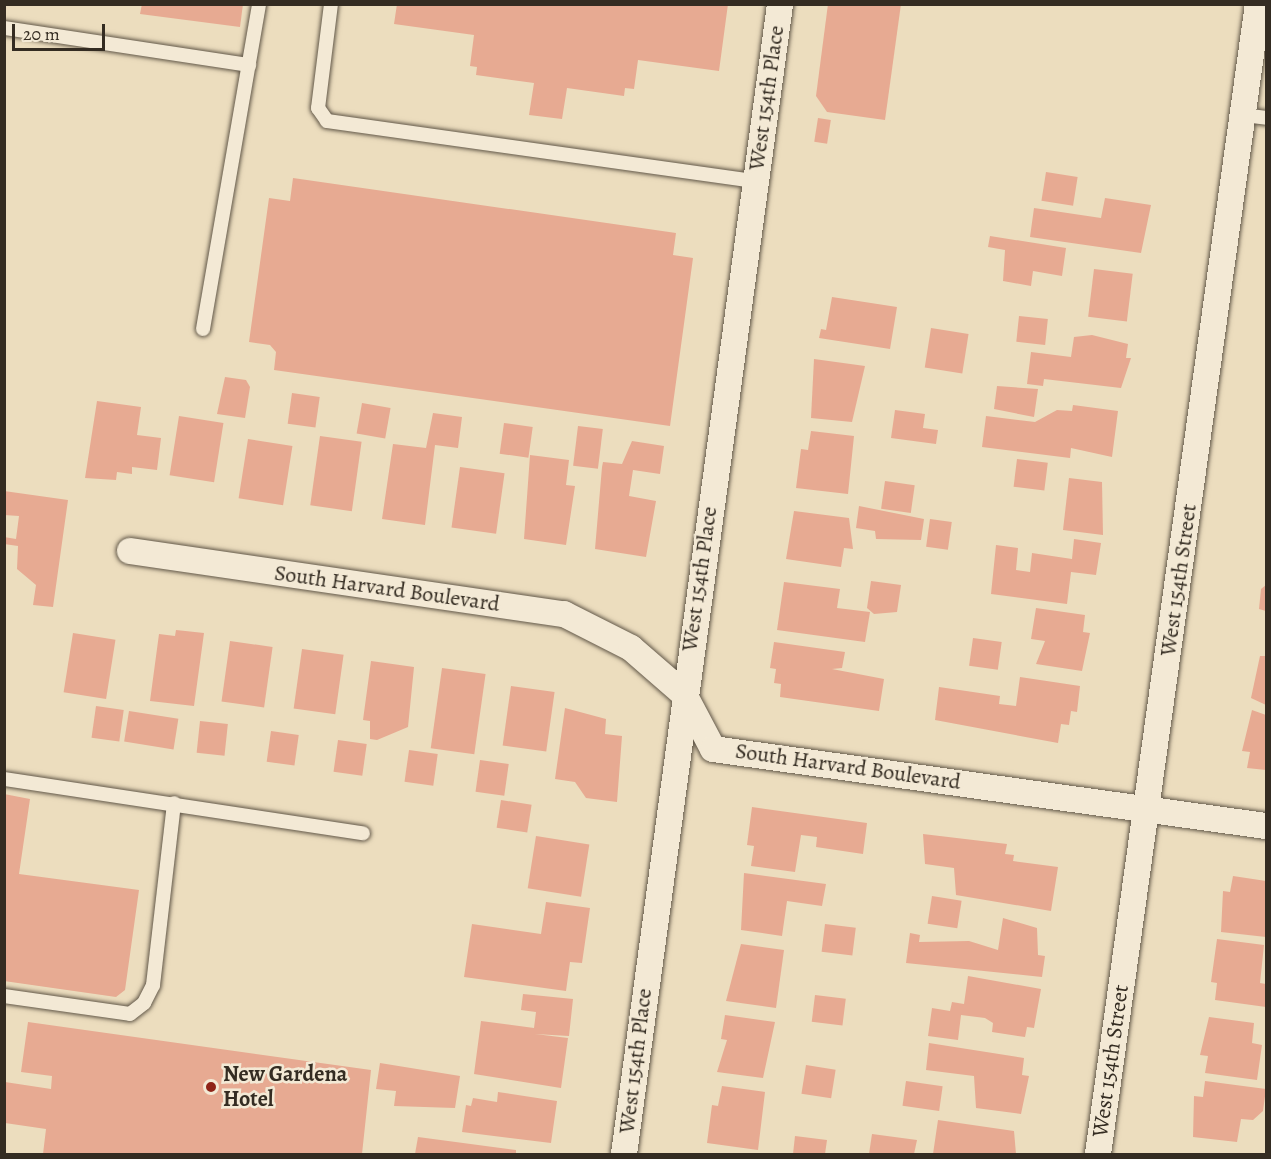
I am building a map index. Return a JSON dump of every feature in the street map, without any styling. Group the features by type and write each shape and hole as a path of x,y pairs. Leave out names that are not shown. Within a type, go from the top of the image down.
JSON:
{"street":[{"name":"West 154th Place","path":"624,1155 684,694 780,4"},
{"name":"West 154th Street","path":"1098,1155 1147,808 1255,116 1258,4"},
{"name":"South Harvard Boulevard","path":"130,551 564,614 631,648 684,694 713,749 1266,826"}],"lane":[{"path":"203,329 259,4"},
{"path":"331,4 318,108 327,121 755,181"},
{"path":"4,28 249,65"},
{"path":"4,779 363,833"},
{"path":"4,996 130,1014 144,1002 153,984 174,803"}],"building":[{"path":"142,4 243,4 240,27 140,14"},
{"path":"397,4 728,4 719,71 638,60 634,89 625,88 624,96 567,88 562,119 529,115 534,83 476,75 477,67 470,66 474,35 394,24"},
{"path":"828,4 901,4 885,120 827,112 816,96"},
{"path":"818,118 831,120 827,144 814,142"},
{"path":"1046,172 1078,177 1073,206 1041,201"},
{"path":"293,178 676,233 673,255 693,258 670,426 274,370 276,352 270,345 249,342 269,198 290,201"},
{"path":"1105,198 1151,205 1141,253 1030,237 1034,208 1101,218"},
{"path":"990,236 1066,248 1062,276 1033,271 1031,286 1003,281 1005,250 988,247"},
{"path":"1094,269 1133,274 1127,321 1088,317"},
{"path":"832,297 897,307 890,349 819,338 821,329 826,330"},
{"path":"1019,316 1048,319 1045,345 1016,342"},
{"path":"931,328 969,334 962,373 925,368"},
{"path":"1092,335 1128,344 1126,358 1131,358 1121,388 1044,379 1043,386 1027,384 1031,352 1071,357 1074,337"},
{"path":"814,359 865,366 852,422 811,418"},
{"path":"225,377 246,380 250,387 245,418 217,414"},
{"path":"997,386 1038,389 1034,417 994,409"},
{"path":"292,393 320,397 315,428 288,424"},
{"path":"97,401 141,407 137,435 161,438 157,470 132,467 132,474 117,472 116,480 85,478"},
{"path":"362,403 391,408 385,439 357,434"},
{"path":"1073,405 1118,411 1112,457 1071,448 1070,458 982,447 986,416 1035,422 1057,410 1072,411"},
{"path":"895,410 925,414 923,428 938,430 936,444 891,438"},
{"path":"433,413 462,417 458,448 435,445 425,525 382,519 393,444 426,448"},
{"path":"179,416 223,423 214,482 170,475"},
{"path":"504,423 533,427 528,458 500,454"},
{"path":"578,426 603,429 598,469 573,466"},
{"path":"811,431 854,436 848,494 796,488 801,449 808,450"},
{"path":"320,436 362,442 352,511 310,505"},
{"path":"248,439 292,446 283,505 239,498"},
{"path":"632,441 664,446 660,474 633,470 629,496 656,501 646,557 595,549 603,462 622,464"},
{"path":"530,455 569,460 566,485 575,486 566,545 524,539"},
{"path":"1017,459 1048,463 1044,491 1014,487"},
{"path":"460,467 505,473 496,534 452,527"},
{"path":"1069,478 1102,482 1103,535 1063,530"},
{"path":"885,481 915,485 911,513 881,509"},
{"path":"4,491 68,500 53,607 33,605 36,585 17,569 18,546 4,544 4,537 16,539 19,516 4,515"},
{"path":"859,506 924,519 921,540 876,539 875,531 856,528"},
{"path":"794,511 849,518 853,549 844,548 841,567 786,559"},
{"path":"930,519 952,522 948,550 926,547"},
{"path":"1074,539 1101,543 1096,575 1071,572 1067,604 991,594 996,545 1018,548 1016,570 1030,572 1032,553 1072,559"},
{"path":"871,581 901,585 897,612 874,614 867,608"},
{"path":"784,582 840,589 837,608 870,612 865,642 777,630"},
{"path":"1266,585 1266,611 1259,609 1261,589"},
{"path":"1036,608 1085,615 1083,632 1090,633 1082,671 1036,664 1045,641 1031,639"},
{"path":"176,630 204,633 194,706 150,701 159,634 175,636"},
{"path":"73,633 115,640 106,699 64,692"},
{"path":"973,638 1002,642 998,670 969,666"},
{"path":"230,641 273,647 264,707 222,701"},
{"path":"774,642 845,652 842,668 832,669 884,679 879,711 780,697 781,684 774,683 776,669 770,668"},
{"path":"302,649 344,655 335,714 294,708"},
{"path":"1260,656 1266,656 1266,705 1251,698"},
{"path":"371,661 414,667 408,727 377,740 370,739 370,721 363,720"},
{"path":"442,668 486,674 474,754 431,748"},
{"path":"1020,677 1080,686 1077,712 1071,711 1069,725 1061,724 1058,743 935,720 939,687 1000,696 999,704 1016,706"},
{"path":"511,686 555,692 546,752 503,745"},
{"path":"96,706 124,710 119,742 92,738"},
{"path":"565,708 606,719 605,734 622,736 617,802 586,798 575,782 555,779"},
{"path":"1252,710 1266,715 1266,770 1247,768 1250,752 1242,751"},
{"path":"129,711 178,719 174,749 124,742"},
{"path":"200,721 228,724 225,756 197,753"},
{"path":"271,731 299,735 294,766 267,762"},
{"path":"338,740 367,744 362,776 334,772"},
{"path":"409,750 438,754 433,786 405,782"},
{"path":"480,760 509,764 504,796 476,792"},
{"path":"4,794 30,799 19,874 139,890 125,990 116,997 4,981"},
{"path":"501,800 532,805 527,833 497,828"},
{"path":"752,807 867,823 863,854 816,847 817,837 801,835 795,872 751,866 754,846 747,845"},
{"path":"923,834 1007,844 1005,854 1014,855 1013,861 1058,867 1051,911 956,895 954,868 925,864"},
{"path":"536,836 589,844 581,897 528,888"},
{"path":"744,873 826,884 822,906 787,901 782,936 741,930"},
{"path":"1233,876 1266,881 1266,937 1221,932 1223,891 1230,892"},
{"path":"932,896 962,901 957,928 928,924"},
{"path":"546,902 590,908 582,963 570,962 566,991 464,977 472,924 541,934"},
{"path":"1003,918 1037,928 1038,955 1045,956 1042,977 906,963 910,933 920,935 919,942 969,941 998,950"},
{"path":"825,924 856,928 852,956 822,952"},
{"path":"1217,939 1264,945 1260,983 1266,984 1266,1007 1215,1000 1217,983 1211,982"},
{"path":"741,944 784,950 776,1008 726,1001"},
{"path":"968,976 1041,989 1034,1028 1027,1027 1025,1037 992,1032 993,1023 985,1018 961,1015 958,1040 928,1036 932,1008 950,1011 952,1002 964,1004"},
{"path":"523,994 573,999 569,1036 535,1034 568,1038 561,1088 474,1074 481,1021 534,1028 536,1012 521,1010"},
{"path":"815,995 846,999 842,1026 812,1022"},
{"path":"725,1015 775,1022 763,1078 717,1072 727,1040 721,1039"},
{"path":"1209,1017 1254,1023 1252,1043 1262,1045 1257,1080 1205,1073 1208,1056 1200,1055"},
{"name":"New Gardena Hotel","path":"28,1022 371,1070 362,1154 43,1154 46,1129 5,1123 5,1082 51,1089 52,1076 21,1072"},
{"path":"929,1043 1024,1058 1022,1075 1029,1076 1021,1114 976,1108 974,1076 926,1070"},
{"path":"380,1063 460,1076 455,1108 394,1106 396,1091 376,1089"},
{"path":"806,1065 836,1070 831,1098 801,1094"},
{"path":"906,1081 943,1086 939,1111 903,1106"},
{"path":"1205,1081 1266,1089 1263,1111 1253,1120 1241,1119 1237,1142 1193,1137 1194,1096 1203,1097"},
{"path":"722,1086 765,1092 758,1150 707,1143 712,1105 718,1106"},
{"path":"498,1092 557,1101 551,1143 462,1132 466,1105 471,1106 473,1098 497,1102"},
{"path":"938,1120 1014,1131 1016,1154 933,1154"},
{"path":"872,1134 917,1140 914,1154 869,1154"},
{"path":"795,1136 827,1140 825,1154 793,1154"},
{"path":"418,1137 516,1150 516,1154 415,1154"}],"place":[{"name":"New Gardena Hotel","path":"211,1087"}]}
